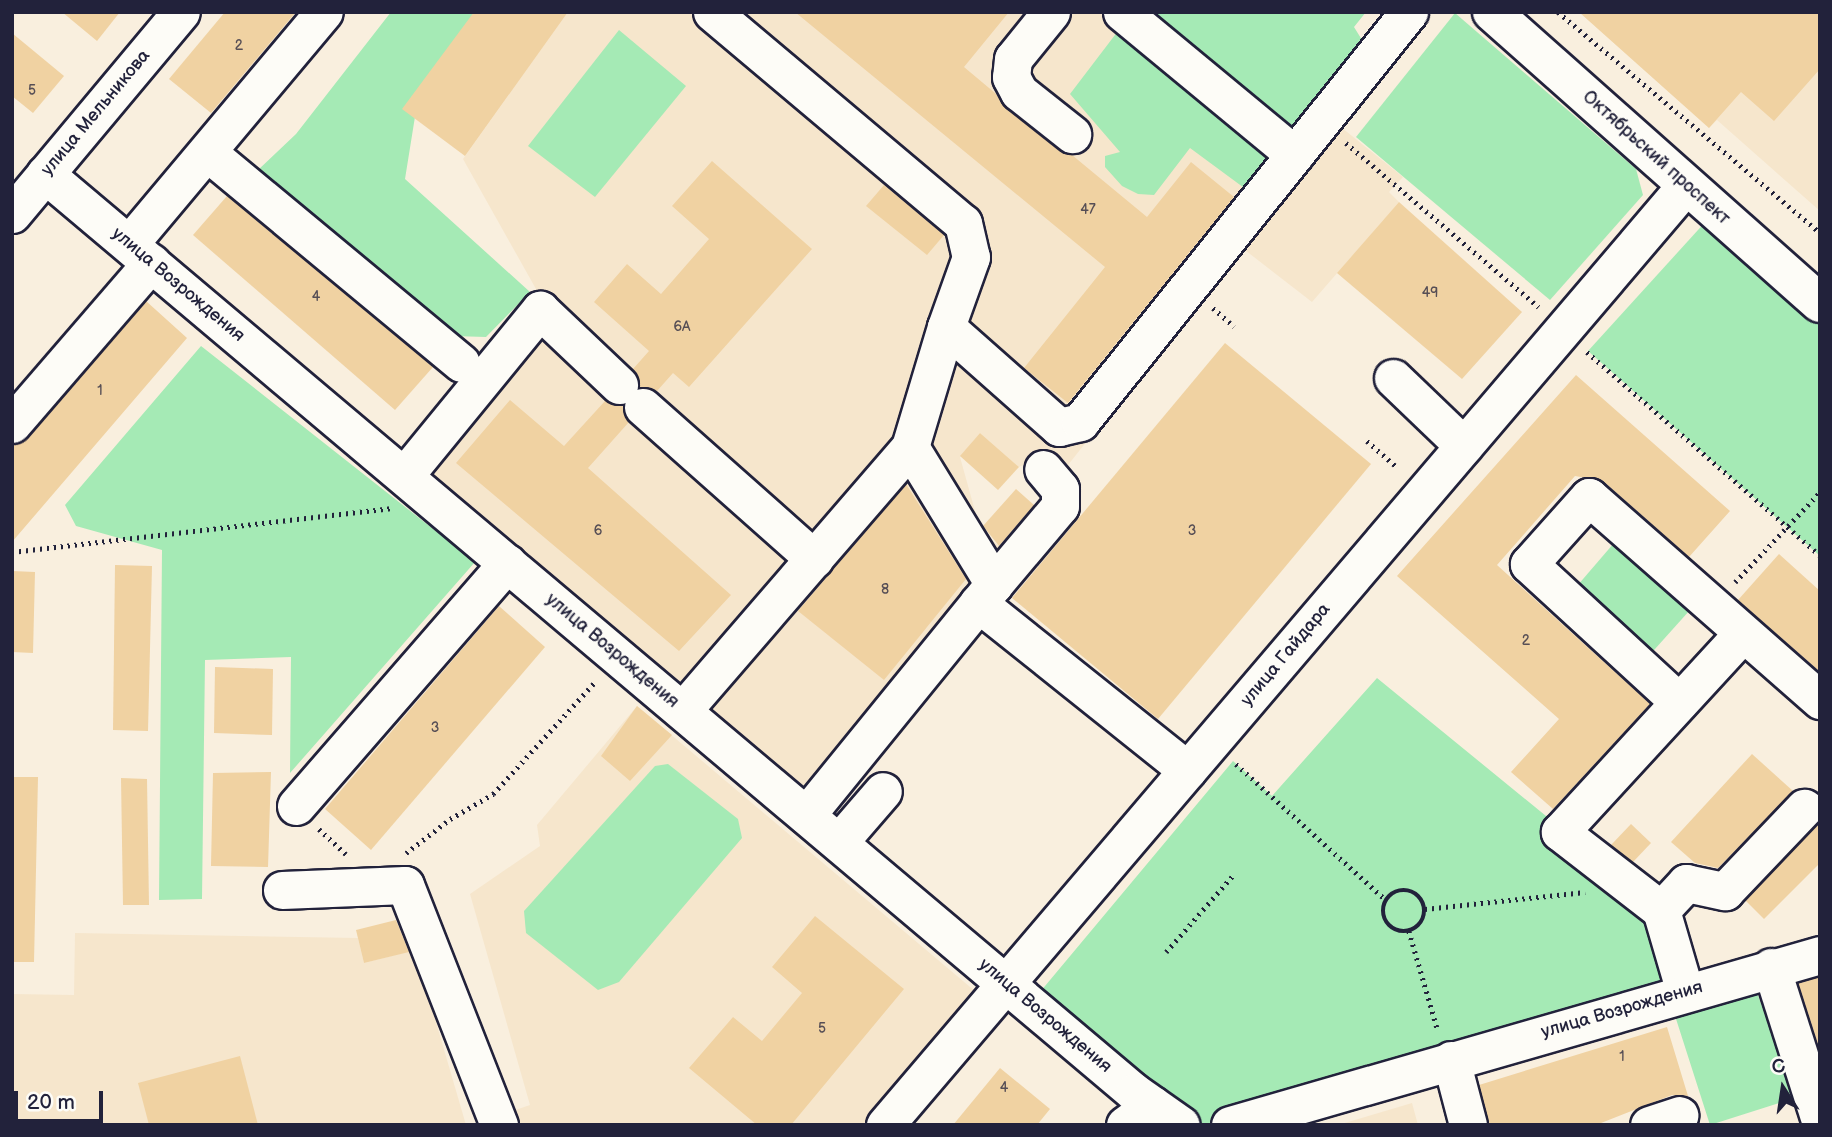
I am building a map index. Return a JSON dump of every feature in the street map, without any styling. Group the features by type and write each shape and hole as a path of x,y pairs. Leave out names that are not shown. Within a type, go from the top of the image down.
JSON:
{"main road":[{"name":"Октябрьский проспект","path":"1492,12 1820,303"}],"street":[{"name":"улица Мельникова","path":"12,214 181,12"},
{"path":"12,424 140,253 207,152 324,12"},
{"path":"683,710 909,447 971,257 963,223 712,12"},
{"path":"1051,12 1013,60 1011,77 1019,92 1072,134"},
{"path":"1122,12 1295,155"},
{"path":"946,327 1049,421 1072,427 1409,12"},
{"path":"207,152 461,363"},
{"name":"улица Возрождения","path":"45,174 1006,983 1153,1118"},
{"name":"улица Гайдара","path":"885,1125 1686,185"},
{"path":"404,476 540,310 631,396 814,559"},
{"path":"1393,378 1464,446"},
{"path":"909,447 986,593 1133,738 1187,770"},
{"path":"806,815 1059,506 1060,489 1044,469"},
{"path":"1679,702 1530,564 1589,497 1820,700"},
{"path":"296,806 507,563"},
{"path":"1685,992 1661,910 1560,832 1743,633"},
{"path":"839,842 883,791"},
{"path":"1661,910 1686,883 1725,891 1804,808"},
{"path":"282,890 405,885 499,1125"},
{"name":"улица Возрождения","path":"1230,1125 1820,955"},
{"path":"1771,967 1820,1121"},
{"path":"1449,1061 1468,1125"}],"path":[{"path":"1558,12 1820,233"},
{"path":"1347,144 1546,313"},
{"path":"1579,361 1588,351 1820,555"},
{"path":"1367,441 1396,466"},
{"path":"1712,605 1820,492"},
{"path":"12,552 436,502"},
{"path":"296,806 381,886 409,850 493,794 617,656"},
{"path":"1242,751 1233,761 1386,900 1387,923 1397,930 1409,931 1423,920 1425,909 1420,897 1409,890 1396,892 1386,900"},
{"path":"1166,952 1234,874"},
{"path":"1425,909 1632,887"},
{"path":"1409,931 1449,1061"}],"shaded area":[{"path":"568,12 1198,12 1403,177 1389,192 1399,202 1312,302 1241,247 1068,465 1051,452 1019,467 980,433 960,457 980,529 1001,548 808,790 405,451 536,289 463,159"},
{"path":"1579,12 1820,12 1820,211 1717,120 1709,128"},
{"path":"637,706 976,992 873,1125 471,1125 530,1105 470,894 540,846 537,825"},
{"path":"75,933 358,938 364,963 415,950 466,1125 12,1125 12,994 74,995"},
{"path":"1412,1103 1418,1125 1338,1125"}],"green space":[{"path":"391,12 486,12 418,98 405,179 530,292 486,337 453,336 257,171 296,134"},
{"path":"1139,12 1366,12 1354,27 1367,48 1294,139"},
{"path":"1455,13 1636,169 1643,195 1550,300 1356,137"},
{"path":"619,30 686,86 595,197 528,146"},
{"path":"1118,31 1278,158 1251,193 1190,148 1154,195 1138,194 1122,186 1105,167 1105,156 1120,152 1070,94"},
{"path":"1708,219 1820,319 1820,556 1588,351"},
{"path":"201,346 475,562 290,773 291,657 205,660 202,899 159,900 162,550 76,526 65,505"},
{"path":"1614,543 1690,610 1646,659 1571,593"},
{"path":"1377,678 1661,910 1686,991 1750,973 1795,1098 1710,1125 1669,997 1231,1125 1181,1125 1030,1004 1233,761 1272,796"},
{"path":"668,764 738,819 742,838 619,982 598,990 526,933 524,911 655,766"}],"building":[{"path":"62,12 120,12 97,41"},
{"path":"225,12 296,12 211,113 169,79"},
{"path":"474,12 568,12 465,156 402,109"},
{"path":"795,12 1009,12 964,67 995,93 1006,108 1059,150 1072,155 1147,217 1191,162 1234,197 1068,403 1024,368 1105,267"},
{"path":"1579,12 1820,12 1820,69 1774,121 1741,92 1709,128"},
{"path":"12,33 64,76 33,113 12,96"},
{"path":"712,161 812,249 689,387 673,373 657,391 639,387 633,369 649,351 594,302 627,264 661,294 709,239 672,206"},
{"path":"884,185 944,235 927,255 866,206"},
{"path":"227,196 433,367 395,410 193,235"},
{"path":"1399,202 1522,312 1462,379 1337,273"},
{"path":"146,301 187,338 12,542 12,444 28,438"},
{"path":"1225,343 1371,464 1158,719 1012,598"},
{"path":"1576,375 1730,511 1689,557 1603,481 1575,476 1497,565 1650,704 1553,809 1511,772 1559,719 1397,576"},
{"path":"510,400 564,446 605,401 622,405 629,422 588,468 731,595 679,651 456,463"},
{"path":"980,433 1019,467 998,490 960,456"},
{"path":"906,484 966,579 884,680 798,611"},
{"path":"1016,489 1034,505 999,546 983,526"},
{"path":"1779,554 1820,591 1820,672 1738,600"},
{"path":"115,565 152,566 148,731 113,730"},
{"path":"12,571 35,572 33,653 12,652"},
{"path":"499,606 545,647 371,850 325,809"},
{"path":"215,667 273,669 272,735 214,733"},
{"path":"637,706 672,735 630,781 601,756"},
{"path":"1752,754 1793,791 1718,868 1695,863 1671,842"},
{"path":"271,772 268,867 211,866 213,773"},
{"path":"12,777 38,777 34,962 12,962"},
{"path":"121,778 147,779 149,905 123,905"},
{"path":"1820,822 1820,863 1764,919 1745,900"},
{"path":"1631,824 1651,843 1633,862 1611,845"},
{"path":"815,916 904,989 791,1125 757,1125 689,1068 733,1017 762,1041 802,993 772,967"},
{"path":"396,920 409,952 364,963 356,930"},
{"path":"1820,977 1820,1051 1798,983"},
{"path":"1667,1027 1688,1096 1672,1095 1596,1125 1488,1125 1479,1085"},
{"path":"240,1056 258,1125 149,1125 138,1083"},
{"path":"1000,1068 1050,1109 1037,1125 953,1125"}]}
